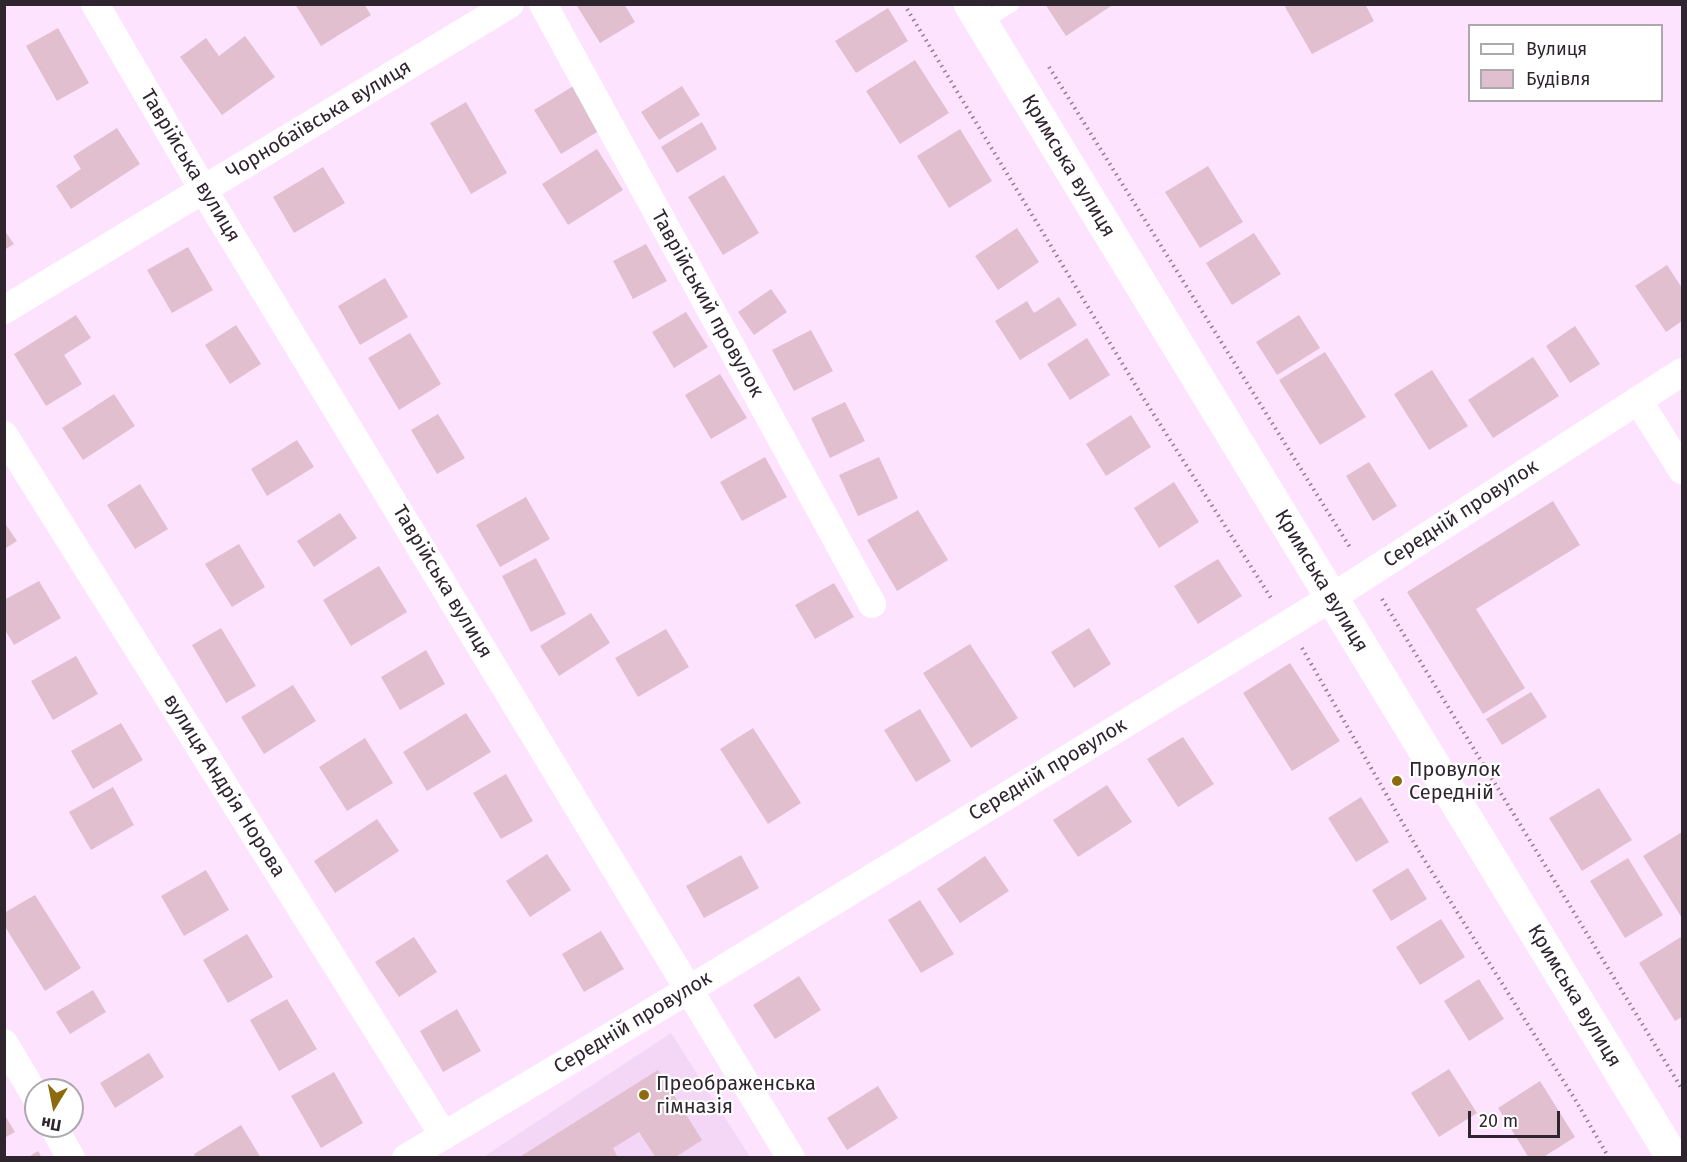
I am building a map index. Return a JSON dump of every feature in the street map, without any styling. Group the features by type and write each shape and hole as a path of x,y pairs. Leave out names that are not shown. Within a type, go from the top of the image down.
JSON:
{"street":[{"name":"Таврійська вулиця","path":"95,4 203,189 792,1158"},
{"name":"Чорнобаївська вулиця","path":"4,310 510,4"},
{"name":"Таврійський провулок","path":"543,4 872,604"},
{"name":"Кримська вулиця","path":"976,14 1672,1158"},
{"name":"Середній провулок","path":"406,1158 690,989 1330,598 1683,372"},
{"path":"1638,400 1683,470"},
{"name":"вулиця Андрія Норова","path":"4,435 444,1136"},
{"path":"4,1043 25,1078"},
{"path":"60,1138 71,1158"}],"lane":[{"path":"976,14 1012,4"}],"path":[{"path":"904,4 1142,396 1288,623 1420,853 1576,1101 1609,1158"},
{"path":"1049,66 1367,574 1683,1089"}],"shaded area":[{"name":"Преображенська гімназія","path":"671,1033 750,1157 482,1158"}],"building":[{"path":"295,4 364,4 371,15 321,46"},
{"path":"580,4 624,4 635,22 600,43 577,6"},
{"path":"1045,4 1114,4 1066,36"},
{"path":"1289,4 1365,4 1374,21 1312,54 1285,7"},
{"path":"888,8 908,41 856,73 835,41"},
{"path":"58,28 89,83 57,101 26,46"},
{"path":"245,36 275,77 222,115 180,57 206,38 219,56"},
{"path":"915,60 949,113 900,144 866,91"},
{"path":"575,85 602,129 561,154 534,110"},
{"path":"682,86 700,115 659,140 641,112"},
{"path":"466,102 507,173 471,194 430,123"},
{"path":"702,122 717,149 677,173 661,147"},
{"path":"117,128 140,164 71,209 56,186 81,169 73,156"},
{"path":"960,129 992,181 949,208 917,156"},
{"path":"597,149 623,190 568,225 542,184"},
{"path":"1208,166 1243,222 1200,248 1165,192"},
{"path":"323,167 345,203 294,233 273,197"},
{"path":"724,175 759,233 723,255 688,197"},
{"path":"1017,228 1039,262 998,290 975,256"},
{"path":"4,230 14,244 4,250"},
{"path":"1254,233 1281,274 1232,305 1206,263"},
{"path":"646,244 667,281 633,299 613,261"},
{"path":"188,247 213,290 172,313 147,270"},
{"path":"1667,265 1682,288 1682,321 1666,332 1635,286"},
{"path":"385,278 408,317 360,345 338,306"},
{"path":"771,289 787,312 754,335 738,312"},
{"path":"1059,297 1077,325 1020,360 995,321 1027,301 1034,313"},
{"path":"686,312 708,347 674,368 652,332"},
{"path":"76,315 91,338 64,355 82,384 46,406 14,354"},
{"path":"1299,315 1320,348 1277,375 1256,342"},
{"path":"236,325 261,364 230,384 205,345"},
{"path":"1575,326 1600,364 1570,383 1546,346"},
{"path":"811,330 833,371 794,391 772,350"},
{"path":"410,333 441,384 399,410 368,358"},
{"path":"1087,338 1110,375 1070,400 1047,364"},
{"path":"1325,352 1366,417 1320,445 1279,380"},
{"path":"1533,357 1559,396 1493,438 1468,400"},
{"path":"1432,370 1468,426 1429,450 1394,394"},
{"path":"720,374 747,418 711,439 685,395"},
{"path":"114,394 135,426 83,460 62,428"},
{"path":"845,402 865,441 830,458 811,418"},
{"path":"438,414 465,458 437,474 411,430"},
{"path":"1131,415 1151,447 1106,476 1086,444"},
{"path":"297,440 314,467 267,496 251,469"},
{"path":"765,457 787,497 742,521 720,482"},
{"path":"879,457 898,498 858,516 839,475"},
{"path":"1369,462 1397,506 1373,521 1346,476"},
{"path":"1174,482 1199,522 1159,548 1134,508"},
{"path":"140,484 168,529 135,549 107,505"},
{"path":"526,497 550,539 500,567 476,525"},
{"path":"1553,501 1580,545 1476,609 1525,688 1483,714 1407,592"},
{"path":"918,510 948,560 897,591 867,540"},
{"path":"340,513 357,538 314,567 297,541"},
{"path":"4,522 17,541 4,549"},
{"path":"239,544 265,587 232,607 205,564"},
{"path":"536,558 566,614 531,632 502,576"},
{"path":"1218,559 1242,596 1198,624 1174,586"},
{"path":"379,566 407,612 351,646 323,600"},
{"path":"39,581 61,618 14,645 4,628 4,600"},
{"path":"834,583 854,617 815,639 795,605"},
{"path":"591,613 610,643 559,676 540,646"},
{"path":"221,628 256,686 226,703 192,645"},
{"path":"1089,628 1111,664 1074,688 1051,652"},
{"path":"666,629 689,667 638,697 615,658"},
{"path":"970,644 1018,718 971,748 923,673"},
{"path":"426,650 445,684 400,710 381,677"},
{"path":"76,656 98,694 53,720 31,681"},
{"path":"1290,663 1340,741 1292,771 1243,693"},
{"path":"293,685 316,721 264,754 241,717"},
{"path":"1531,692 1547,717 1502,745 1486,719"},
{"path":"920,709 951,761 916,782 884,730"},
{"path":"466,713 491,752 427,791 403,752"},
{"path":"121,723 143,760 93,789 71,751"},
{"path":"753,728 801,803 768,824 720,749"},
{"path":"1183,737 1214,784 1178,807 1147,759"},
{"path":"365,738 393,783 347,811 319,767"},
{"path":"506,774 533,821 501,839 473,793"},
{"path":"1107,785 1132,822 1078,857 1053,820"},
{"path":"113,787 134,825 91,850 69,812"},
{"path":"1599,788 1632,840 1582,871 1549,818"},
{"path":"1361,797 1389,842 1356,862 1328,818"},
{"path":"377,819 399,851 335,893 314,861"},
{"path":"1682,832 1682,918 1643,856"},
{"path":"547,854 571,890 530,917 506,881"},
{"path":"741,855 759,888 704,918 686,886"},
{"path":"985,856 1009,891 960,923 937,889"},
{"path":"1628,858 1663,915 1625,938 1590,881"},
{"path":"1408,868 1427,899 1391,921 1372,890"},
{"path":"206,870 229,910 184,936 161,896"},
{"path":"35,895 81,968 45,991 4,925 4,913"},
{"path":"920,900 954,954 921,973 888,920"},
{"path":"1441,919 1465,957 1420,985 1396,947"},
{"path":"601,931 624,969 584,992 562,954"},
{"path":"247,934 273,977 228,1003 203,960"},
{"path":"414,937 437,972 399,997 375,962"},
{"path":"1681,937 1682,1017 1675,1021 1639,963"},
{"path":"799,976 821,1010 775,1039 753,1005"},
{"path":"1479,979 1504,1019 1469,1041 1444,1001"},
{"path":"93,990 106,1012 70,1034 56,1012"},
{"path":"287,999 317,1049 279,1071 250,1020"},
{"path":"457,1009 481,1051 443,1072 420,1031"},
{"path":"149,1053 164,1077 115,1108 100,1083"},
{"path":"1449,1069 1477,1113 1439,1137 1411,1093"},
{"path":"658,1070 702,1140 674,1158 656,1158 639,1132 613,1148 618,1158 518,1158"},
{"path":"334,1072 363,1123 321,1148 291,1096"},
{"path":"1540,1081 1575,1137 1542,1158 1529,1158 1498,1108"},
{"path":"878,1086 898,1118 847,1150 827,1118"},
{"path":"4,1114 15,1132 4,1138"},
{"path":"241,1125 261,1158 196,1158 194,1154"},
{"path":"38,1151 42,1158 27,1158"}],"place":[{"name":"Провулок Середній","path":"1397,781"},
{"name":"Преображенська гімназія","path":"644,1095"}]}
